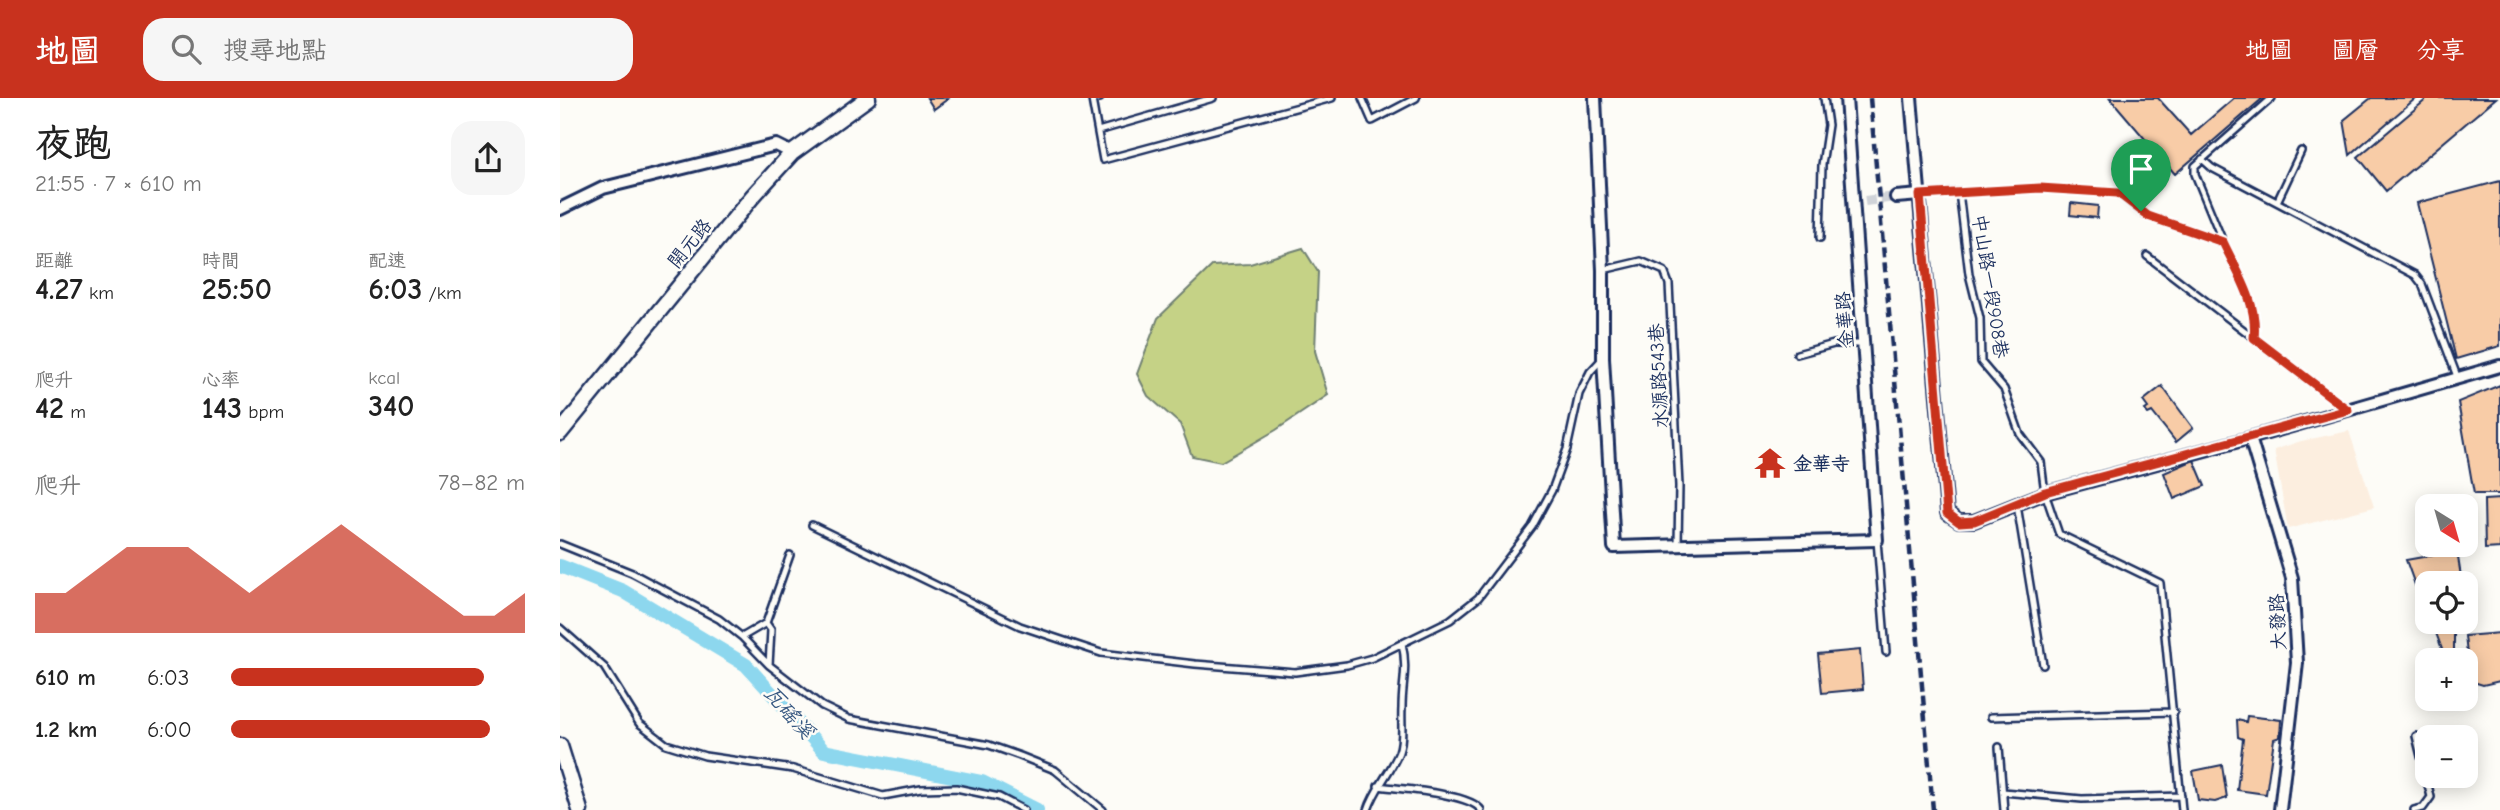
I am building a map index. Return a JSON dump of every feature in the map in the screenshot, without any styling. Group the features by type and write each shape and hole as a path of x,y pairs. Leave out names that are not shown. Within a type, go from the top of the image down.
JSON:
{"street":[{"name":"開元路","path":"560,433 752,197 792,153 868,98"},
{"path":"1595,98 1603,358 1614,547 1877,540"},
{"name":"金華路","path":"1846,98 1877,540"},
{"path":"1911,98 1947,513 1959,522 1974,521 2045,492 2250,438 2500,366"},
{"path":"560,209 603,188 776,145 792,153"},
{"path":"1896,197 1920,195"},
{"path":"1853,202 1865,201"},
{"name":"大發路","path":"2250,438 2292,578 2297,663 2280,810"},
{"path":"560,746 580,810"}],"lane":[{"path":"1100,98 1092,99 1103,160 1332,98"},
{"path":"1098,131 1213,98"},
{"path":"1362,98 1372,121 1416,98"},
{"path":"1820,238 1822,165 1828,125 1824,98"},
{"path":"2254,338 2256,320 2253,307 2194,171 2202,159 2272,98"},
{"path":"2277,202 2301,151"},
{"path":"2202,159 2212,168 2415,275 2422,284 2458,379"},
{"name":"中山路一段908巷","path":"1920,195 1959,192 1969,274 1980,318 1981,362 2004,389 2020,434 2040,462 2045,492 2059,534 2160,583 2182,810"},
{"path":"2145,215 2223,242"},
{"path":"2147,256 2348,410"},
{"name":"水源路543巷","path":"1602,270 1641,261 1664,271 1669,284 1679,486 1678,545"},
{"path":"1797,355 1834,344 1864,344"},
{"path":"812,525 1020,626 1101,653 1195,664 1295,671 1347,665 1372,658 1450,620 1478,598 1532,527 1552,490 1567,449 1579,394 1590,372 1603,358"},
{"path":"2017,502 2043,665"},
{"path":"1877,540 1885,652"},
{"path":"560,544 651,583 719,619 742,637 769,665 822,706 849,719 989,745 1020,756 1055,770 1103,810"},
{"path":"742,637 766,622 790,555"},
{"path":"766,622 771,630 769,665"},
{"path":"560,628 604,667 639,723 666,744 705,756 793,769 883,796 921,789 956,788 999,797 1024,810"},
{"path":"1368,810 1378,786 1398,753 1402,735 1402,706 1407,667 1402,643"},
{"path":"1992,717 2174,712"},
{"path":"1999,747 2004,810"},
{"path":"1378,786 1475,802 1480,810"},
{"path":"2414,810 2423,808 2431,797 2429,788"},
{"path":"2003,792 2082,799 2181,796"}],"path":[{"path":"1959,192 2040,188 2113,192 2145,215"}],"shaded area":[{"path":"2349,431 2374,507 2288,529 2274,450"}],"green space":[{"path":"1303,248 1318,272 1315,351 1328,395 1221,462 1192,456 1180,424 1148,396 1137,374 1158,318 1212,266 1250,264"}],"building":[{"path":"927,98 949,98 934,109"},
{"path":"2110,98 2158,98 2191,135 2234,98 2263,98 2175,174"},
{"path":"2371,98 2416,98 2350,155 2344,120"},
{"path":"2428,98 2496,98 2386,191 2358,157"},
{"path":"2500,181 2500,346 2456,359 2417,203"},
{"path":"2071,203 2098,206 2097,218 2070,215"},
{"path":"2500,385 2500,494 2474,494 2458,402"},
{"path":"2162,386 2193,428 2176,442 2152,412 2148,414 2145,410 2148,408 2143,401"},
{"path":"2194,460 2205,486 2174,499 2164,473"},
{"path":"2500,499 2500,548 2485,549 2484,500"},
{"path":"2458,557 2460,571 2415,571 2415,585 2406,560"},
{"path":"2500,633 2500,681 2478,683 2478,648 2466,648 2465,636"},
{"path":"2436,634 2454,634 2454,648 2442,648"},
{"path":"1860,650 1863,689 1822,693 1818,654"},
{"path":"2247,716 2281,720 2280,737 2274,739 2266,794 2237,790 2243,739 2238,737 2237,720 2246,722"},
{"path":"2222,765 2227,798 2215,802 2198,800 2193,771"}],"waterway":[{"name":"瓦磘溪","path":"560,566 623,591 746,665 824,751 982,782 1037,810"}],"tunnel":[{"path":"1865,201 1896,197"}],"railway":[{"path":"1870,98 1933,810"}],"place":[{"name":"金華寺","path":"1770,463"}],"route":[{"path":"2040,188 2113,192 2141,211 2145,215 2223,242 2253,307 2256,320 2254,338 2348,410 2045,492 1974,521 1959,522 1947,513 1920,195 2040,188"}]}
